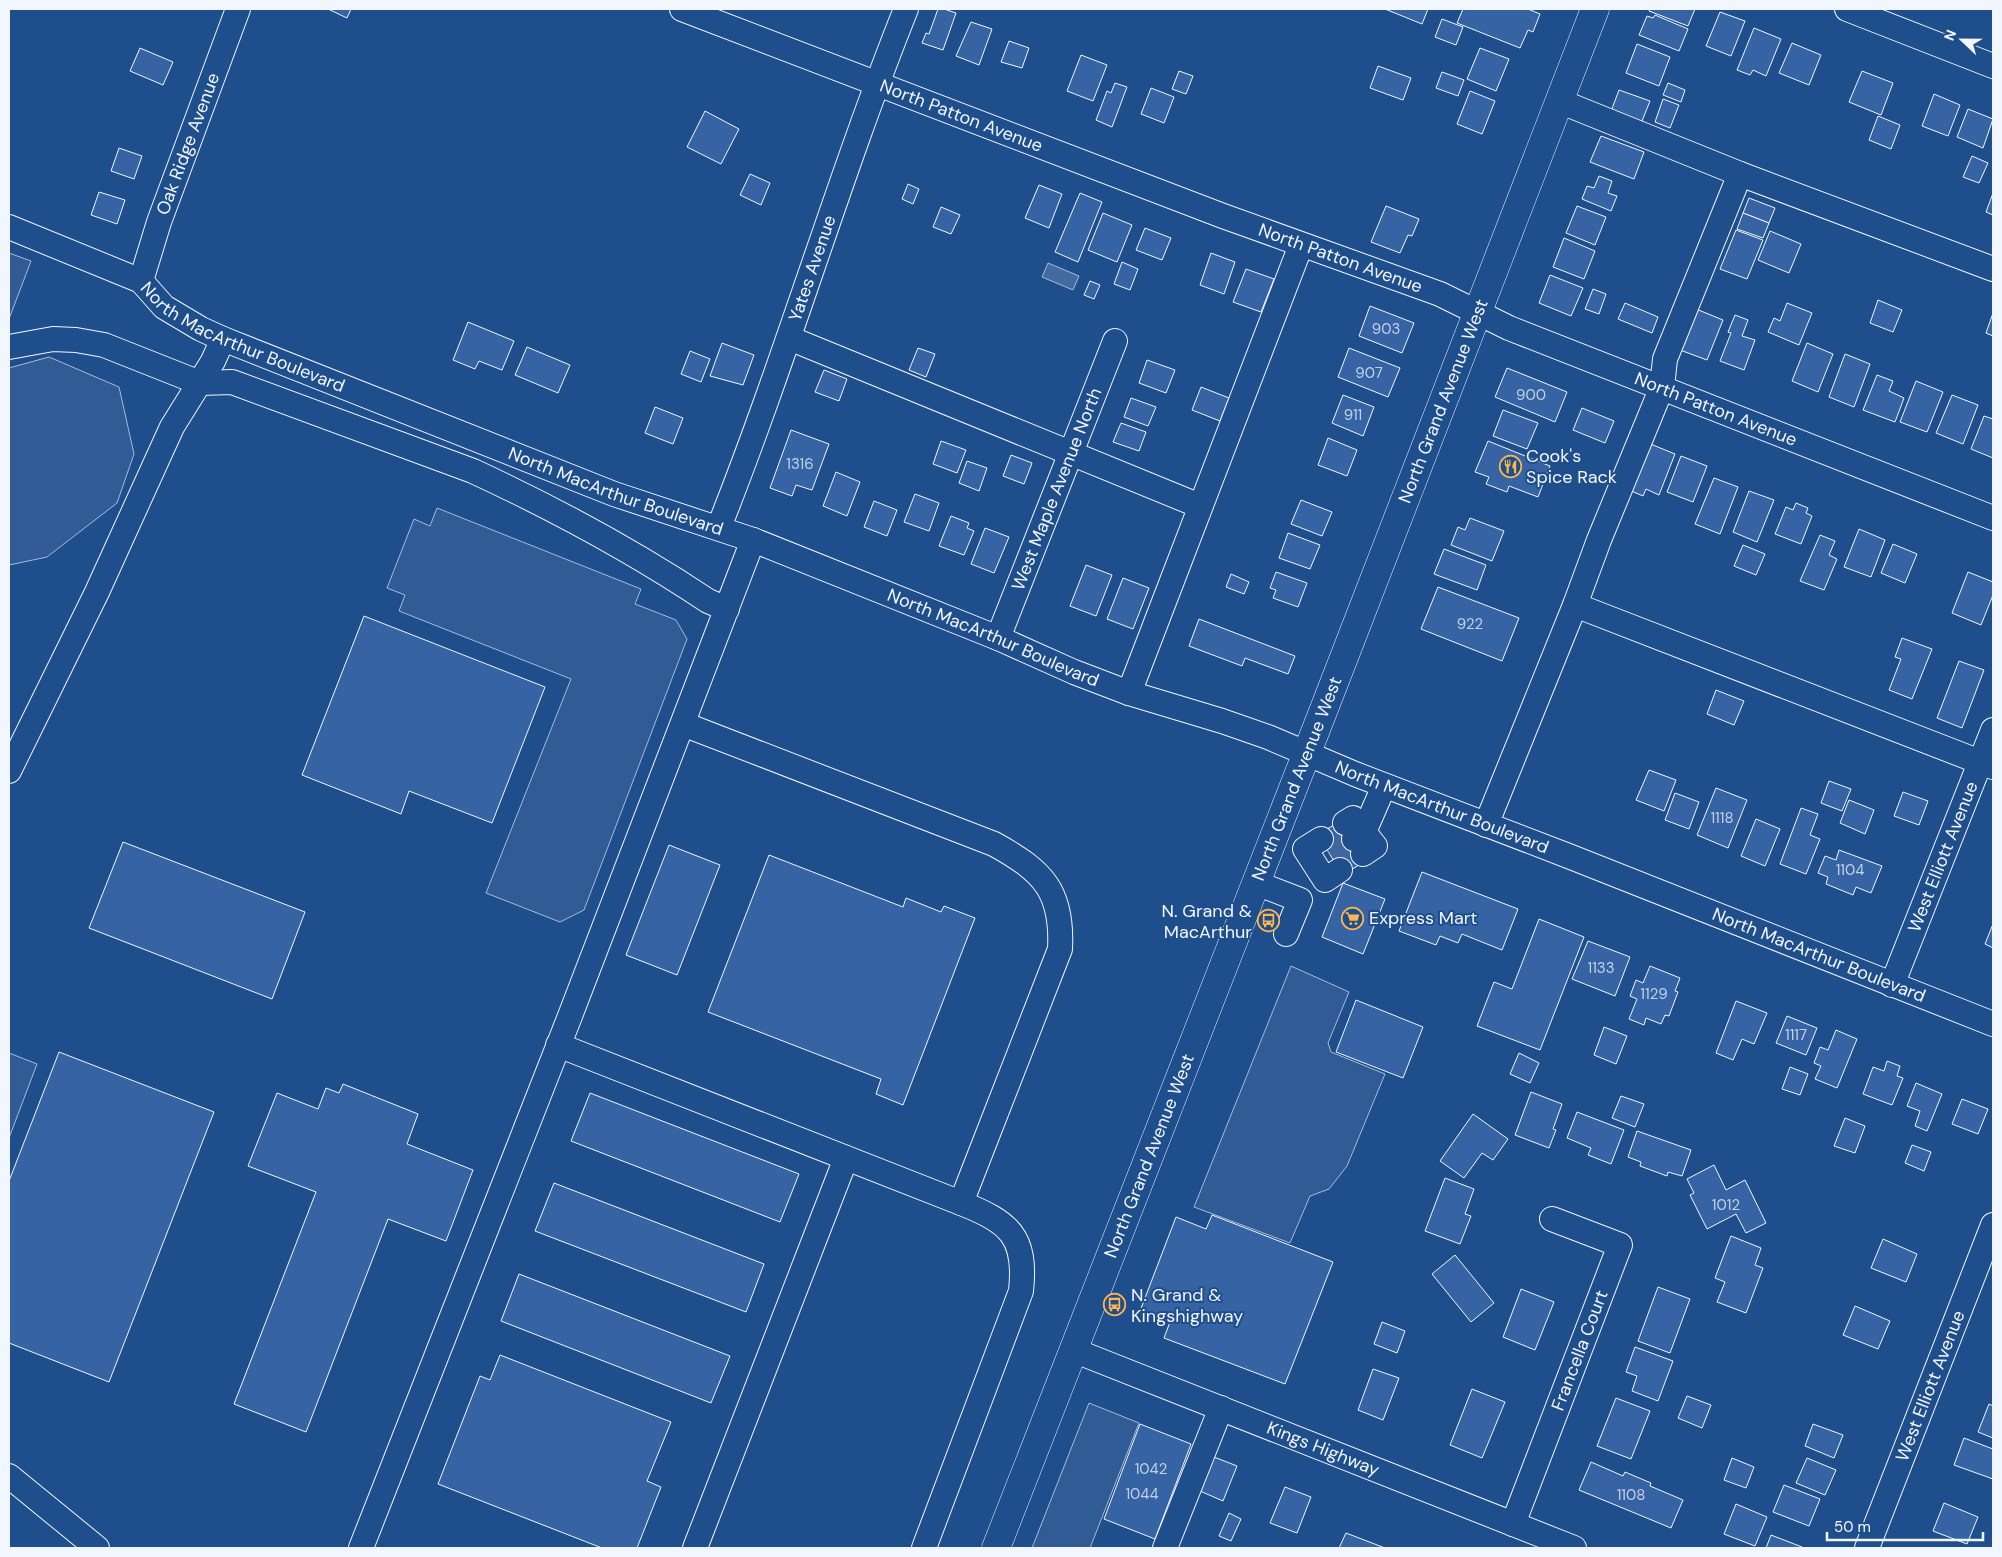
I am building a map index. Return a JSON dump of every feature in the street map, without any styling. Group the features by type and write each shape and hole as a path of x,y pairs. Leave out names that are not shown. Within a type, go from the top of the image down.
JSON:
{"main road":[{"name":"North Grand Avenue West","path":"996,1548 1595,9"}],"street":[{"name":"Oak Ridge Avenue","path":"141,281 159,222 238,9"},
{"name":"North Patton Avenue","path":"682,9 1301,245 1440,294 1509,328 1993,518"},
{"name":"Yates Avenue","path":"718,527 789,338 812,266 906,9"},
{"path":"1847,9 1993,66"},
{"path":"1559,101 1740,174 1795,193 1993,269"},
{"path":"1486,824 1662,387 1665,360 1740,174"},
{"name":"North MacArthur Boulevard","path":"9,227 141,281 164,307 201,330 223,339 614,494 753,540 998,638 1074,672 1128,693 1222,721 1993,1024"},
{"path":"1128,693 1301,245"},
{"path":"789,338 1200,506"},
{"path":"9,347 53,339 95,344 200,383 232,382 473,471 576,521 708,601 727,608"},
{"path":"9,771 97,592 172,427 213,361 223,339"},
{"name":"West Maple Avenue North","path":"998,638 1115,341"},
{"path":"361,1548 753,540"},
{"path":"1575,605 1987,764"},
{"path":"683,724 994,844 1020,858 1040,876 1051,891 1058,907 1061,929 1060,949 961,1203"},
{"name":"West Elliott Avenue","path":"1892,985 1987,764 1993,730"},
{"path":"1356,837 1384,786"},
{"path":"1286,934 1300,900 1327,858"},
{"path":"1256,883 1300,900"},
{"path":"558,1045 961,1203 988,1214 1006,1225 1017,1241 1023,1268 1021,1291 924,1548"},
{"path":"694,1548 846,1158"},
{"name":"Francella Court","path":"1513,1524 1620,1245 1552,1219"},
{"name":"West Elliott Avenue","path":"1867,1548 1987,1259 1993,1225"},
{"name":"Kings Highway","path":"1073,1350 1574,1548"},
{"path":"1165,1548 1221,1408"},
{"path":"9,1476 97,1548"}],"shaded area":[{"path":"9,253 31,261 9,319"},
{"path":"1048,263 1079,276 1073,290 1042,277"},
{"path":"49,357 119,387 134,454 117,503 47,557 9,565 9,368"},
{"path":"437,508 641,589 635,604 676,620 687,639 584,910 560,922 486,893 571,679 399,611 405,595 387,588 414,519 430,526"},
{"path":"1291,966 1349,992 1328,1043 1331,1052 1385,1074 1347,1166 1329,1189 1310,1196 1290,1243 1194,1207"},
{"path":"9,1053 37,1064 9,1138"},
{"path":"1089,1403 1139,1423 1090,1548 1032,1548"}],"building":[{"path":"328,9 351,9 347,18"},
{"path":"938,9 956,13 943,50 922,43 926,33 929,34"},
{"path":"1385,9 1428,9 1422,24"},
{"path":"1463,9 1528,9 1540,14 1533,32 1528,30 1520,48 1457,23"},
{"path":"1650,9 1695,9 1688,26 1649,11"},
{"path":"1720,12 1745,21 1731,56 1706,46"},
{"path":"1655,15 1688,29 1679,51 1639,35 1647,16 1653,18"},
{"path":"1442,19 1463,27 1456,45 1435,37"},
{"path":"971,22 992,29 979,65 956,56"},
{"path":"1754,28 1781,39 1766,76 1753,70 1750,75 1737,70"},
{"path":"1009,41 1029,48 1022,68 1001,62"},
{"path":"1792,43 1821,55 1809,85 1779,73"},
{"path":"1637,44 1670,57 1659,86 1626,73"},
{"path":"140,48 173,62 163,85 130,71"},
{"path":"1480,48 1509,59 1496,91 1467,79"},
{"path":"1081,55 1107,65 1093,101 1067,91"},
{"path":"1378,66 1411,78 1403,100 1370,88"},
{"path":"1179,71 1193,76 1186,94 1172,89"},
{"path":"1862,71 1893,83 1881,115 1849,102"},
{"path":"1442,72 1464,80 1458,96 1436,88"},
{"path":"1115,83 1127,87 1112,127 1096,120 1107,91 1111,93"},
{"path":"1668,83 1685,90 1681,102 1663,95"},
{"path":"1151,88 1174,97 1164,123 1141,114"},
{"path":"1619,90 1650,101 1640,126 1610,114"},
{"path":"1470,91 1495,101 1482,134 1457,124"},
{"path":"1934,94 1960,105 1948,136 1922,126"},
{"path":"1663,99 1679,105 1670,128 1655,122"},
{"path":"1968,109 1993,119 1983,148 1957,137"},
{"path":"705,111 739,129 721,164 687,147"},
{"path":"1878,116 1900,125 1891,149 1869,140"},
{"path":"1601,136 1644,152 1634,179 1590,162"},
{"path":"119,148 142,156 134,179 111,171"},
{"path":"1972,156 1988,163 1979,183 1963,177"},
{"path":"750,174 770,183 761,205 740,195"},
{"path":"1599,176 1612,181 1608,193 1617,196 1611,211 1582,199 1587,186 1594,188"},
{"path":"908,184 919,189 913,204 902,199"},
{"path":"1039,185 1062,194 1049,228 1025,218"},
{"path":"99,192 125,200 117,224 91,215"},
{"path":"1080,193 1102,202 1078,262 1055,252"},
{"path":"1993,193 1993,215 1986,212"},
{"path":"1749,198 1775,208 1769,223 1743,213"},
{"path":"1386,206 1419,219 1412,236 1408,235 1400,253 1371,242"},
{"path":"1577,206 1606,217 1595,245 1566,233"},
{"path":"941,207 960,215 951,234 933,227"},
{"path":"1103,213 1132,225 1117,262 1088,250"},
{"path":"1743,213 1769,223 1763,238 1737,229"},
{"path":"1145,228 1171,238 1162,260 1136,250"},
{"path":"1736,230 1763,240 1747,279 1720,269"},
{"path":"1770,231 1801,244 1789,273 1758,260"},
{"path":"1564,238 1595,251 1584,279 1553,267"},
{"path":"1211,253 1235,262 1224,294 1200,285"},
{"path":"1122,262 1138,269 1130,290 1114,284"},
{"path":"1246,269 1274,279 1261,312 1233,302"},
{"path":"1550,275 1583,288 1571,316 1539,303"},
{"path":"1090,281 1100,285 1094,299 1084,295"},
{"path":"1593,289 1606,294 1599,314 1585,309"},
{"path":"1878,300 1902,310 1893,332 1870,323"},
{"path":"1625,303 1658,317 1652,333 1618,319"},
{"path":"1787,303 1812,313 1799,345 1768,332 1774,318 1780,321"},
{"path":"1370,306 1414,323 1402,353 1359,336"},
{"path":"1696,309 1723,320 1707,360 1680,350"},
{"path":"1993,313 1993,336 1986,333"},
{"path":"1735,315 1748,320 1742,336 1755,340 1744,370 1720,361 1731,333 1728,332"},
{"path":"468,322 514,341 502,370 479,361 475,369 453,360"},
{"path":"722,343 754,355 743,385 710,376"},
{"path":"1807,343 1833,354 1818,392 1792,381"},
{"path":"527,347 570,365 558,393 515,375"},
{"path":"918,348 935,354 926,377 909,370"},
{"path":"1349,348 1400,368 1388,397 1338,377"},
{"path":"690,351 710,359 701,382 681,374"},
{"path":"1845,354 1870,364 1854,407 1829,397"},
{"path":"1147,360 1175,370 1166,393 1139,383"},
{"path":"1507,368 1567,392 1555,422 1495,397"},
{"path":"824,370 847,379 839,401 815,392"},
{"path":"1877,375 1893,381 1889,391 1904,398 1895,422 1863,410"},
{"path":"1916,381 1943,392 1927,432 1900,422"},
{"path":"1201,387 1229,398 1220,421 1192,410"},
{"path":"1343,395 1374,407 1363,436 1332,423"},
{"path":"1952,395 1978,405 1963,444 1936,433"},
{"path":"1131,398 1156,407 1148,426 1124,417"},
{"path":"655,407 683,418 673,444 645,433"},
{"path":"1582,408 1614,421 1605,443 1573,430"},
{"path":"1503,410 1538,423 1527,449 1493,436"},
{"path":"1984,416 1993,419 1993,458 1971,449"},
{"path":"1121,423 1146,432 1139,451 1113,442"},
{"path":"791,430 829,444 812,490 796,485 792,496 770,488"},
{"path":"1328,438 1357,450 1347,476 1318,465"},
{"path":"941,441 966,450 957,473 933,464"},
{"path":"1488,441 1550,466 1538,497 1509,486 1507,492 1486,484 1489,477 1475,472"},
{"path":"1648,443 1675,454 1659,495 1646,489 1643,496 1629,490"},
{"path":"1011,455 1032,463 1024,484 1003,476"},
{"path":"1681,456 1707,466 1693,502 1667,492"},
{"path":"967,461 987,468 979,491 959,483"},
{"path":"836,472 860,482 847,516 823,506"},
{"path":"1714,478 1738,487 1720,534 1695,524"},
{"path":"1749,491 1774,500 1757,542 1733,532"},
{"path":"915,494 939,503 929,531 904,522"},
{"path":"1301,500 1332,512 1322,536 1291,524"},
{"path":"874,501 897,510 887,536 864,527"},
{"path":"1796,503 1808,508 1806,513 1812,516 1801,544 1775,534 1786,507 1793,510"},
{"path":"951,516 969,523 967,528 974,531 964,555 939,546"},
{"path":"1470,518 1504,531 1492,561 1451,545 1458,527 1465,530"},
{"path":"985,528 1009,537 994,573 971,564"},
{"path":"1859,529 1885,540 1871,577 1844,567"},
{"path":"1288,533 1320,545 1310,569 1279,558"},
{"path":"1820,535 1835,541 1829,555 1837,559 1824,590 1800,581"},
{"path":"1893,544 1917,554 1905,583 1881,573"},
{"path":"1743,545 1765,554 1756,575 1734,566"},
{"path":"1444,549 1486,565 1477,590 1434,574"},
{"path":"1086,565 1112,575 1096,616 1070,606"},
{"path":"1276,572 1307,583 1298,607 1273,598 1276,590 1270,588"},
{"path":"1968,572 1993,582 1993,595 1981,625 1952,613"},
{"path":"1231,574 1249,582 1244,594 1226,587"},
{"path":"1123,578 1149,588 1133,629 1107,619"},
{"path":"1438,587 1519,618 1502,661 1421,629"},
{"path":"364,616 545,687 492,823 409,791 401,814 302,775"},
{"path":"1199,619 1295,656 1288,674 1245,658 1242,666 1189,646"},
{"path":"1902,638 1932,649 1912,699 1889,690 1901,659 1895,657"},
{"path":"1959,661 1984,670 1962,728 1937,718"},
{"path":"1716,690 1744,701 1734,725 1707,714"},
{"path":"1649,770 1676,780 1664,811 1636,800"},
{"path":"1829,781 1851,789 1842,811 1821,803"},
{"path":"1716,788 1747,800 1728,848 1697,835"},
{"path":"1903,792 1928,801 1919,825 1894,816"},
{"path":"1675,793 1699,802 1689,829 1665,820"},
{"path":"1849,800 1874,810 1865,834 1840,823"},
{"path":"1801,808 1818,814 1810,835 1820,839 1806,874 1780,864"},
{"path":"1756,819 1780,829 1765,866 1741,856"},
{"path":"1343,820 1366,861 1342,875 1318,834"},
{"path":"123,842 305,912 272,999 89,928"},
{"path":"669,845 720,865 677,975 626,955"},
{"path":"1839,850 1882,866 1871,893 1856,887 1853,895 1826,884 1828,877 1818,873 1825,856 1836,860"},
{"path":"769,855 903,907 906,898 941,912 944,906 975,918 903,1105 876,1094 881,1079 708,1012"},
{"path":"1422,872 1518,909 1502,950 1462,934 1458,943 1440,936 1436,945 1399,931"},
{"path":"1343,883 1385,899 1363,954 1322,937"},
{"path":"1539,919 1584,937 1540,1050 1477,1026 1494,982 1512,989"},
{"path":"1993,924 1993,948 1985,944"},
{"path":"1588,941 1630,957 1615,996 1572,979"},
{"path":"1650,966 1680,978 1675,991 1678,992 1669,1016 1665,1015 1661,1024 1646,1018 1644,1025 1629,1019 1637,999 1630,996 1636,980 1643,983"},
{"path":"1356,1000 1423,1027 1403,1078 1336,1052"},
{"path":"1736,1001 1767,1013 1754,1044 1742,1039 1733,1060 1716,1053"},
{"path":"1787,1016 1817,1028 1806,1055 1776,1043"},
{"path":"1604,1027 1627,1036 1616,1064 1594,1055"},
{"path":"1836,1030 1857,1039 1837,1088 1815,1079 1821,1066 1814,1063 1820,1047 1828,1050"},
{"path":"59,1052 214,1112 109,1382 9,1343 9,1181"},
{"path":"1519,1053 1539,1063 1530,1083 1510,1074"},
{"path":"1887,1061 1900,1066 1897,1076 1903,1078 1892,1105 1863,1094 1873,1067 1884,1071"},
{"path":"1790,1067 1808,1074 1800,1095 1782,1089"},
{"path":"1916,1083 1942,1094 1927,1131 1915,1126 1920,1111 1907,1106"},
{"path":"343,1084 418,1114 407,1144 473,1170 446,1241 388,1219 306,1432 234,1404 316,1192 248,1166 277,1093 318,1109 326,1088 339,1093"},
{"path":"1531,1092 1562,1104 1553,1129 1556,1130 1549,1148 1515,1135"},
{"path":"590,1093 799,1174 780,1222 571,1141"},
{"path":"1621,1096 1644,1104 1635,1127 1612,1118"},
{"path":"1962,1099 1988,1109 1978,1134 1952,1124"},
{"path":"1577,1112 1624,1130 1611,1164 1588,1155 1591,1148 1567,1138"},
{"path":"1473,1114 1508,1139 1493,1160 1482,1153 1464,1178 1440,1161"},
{"path":"1845,1118 1865,1126 1855,1153 1834,1146"},
{"path":"1637,1131 1691,1150 1682,1176 1668,1172 1667,1176 1640,1166 1641,1162 1628,1157"},
{"path":"1912,1145 1931,1152 1924,1171 1905,1163"},
{"path":"1714,1165 1726,1190 1745,1180 1766,1223 1746,1233 1736,1214 1707,1229 1690,1195 1694,1193 1687,1179"},
{"path":"1445,1178 1474,1189 1465,1214 1471,1216 1460,1244 1425,1231"},
{"path":"554,1183 764,1264 746,1312 535,1231"},
{"path":"1212,1215 1333,1262 1285,1384 1164,1338 1170,1322 1140,1311 1176,1217 1206,1229"},
{"path":"1731,1236 1761,1248 1755,1265 1763,1268 1746,1313 1717,1302 1725,1282 1715,1278"},
{"path":"1883,1239 1917,1254 1906,1282 1871,1268"},
{"path":"1455,1255 1494,1303 1471,1322 1432,1274"},
{"path":"519,1274 730,1356 711,1403 501,1321"},
{"path":"1658,1287 1690,1299 1670,1353 1638,1341"},
{"path":"1521,1289 1554,1302 1535,1350 1503,1337"},
{"path":"1855,1306 1890,1321 1878,1349 1843,1335"},
{"path":"1382,1322 1405,1331 1397,1353 1374,1344"},
{"path":"1635,1347 1673,1361 1658,1401 1632,1391 1637,1376 1626,1372"},
{"path":"500,1355 671,1422 647,1481 661,1487 637,1548 602,1548 438,1484 480,1376 490,1380"},
{"path":"1373,1369 1399,1378 1383,1420 1358,1410"},
{"path":"1472,1389 1505,1402 1482,1458 1450,1445"},
{"path":"1687,1396 1711,1405 1702,1428 1678,1418"},
{"path":"1616,1398 1650,1411 1631,1459 1597,1446"},
{"path":"1989,1404 1993,1406 1993,1438 1978,1432"},
{"path":"1140,1424 1191,1444 1155,1539 1104,1519"},
{"path":"1813,1424 1843,1435 1834,1458 1805,1446"},
{"path":"1964,1438 1993,1449 1993,1479 1954,1465"},
{"path":"1214,1457 1237,1466 1223,1501 1200,1491"},
{"path":"1732,1458 1754,1467 1746,1488 1724,1480"},
{"path":"1807,1458 1836,1470 1825,1495 1796,1483"},
{"path":"1591,1462 1623,1476 1625,1472 1651,1483 1650,1486 1683,1500 1671,1528 1579,1490"},
{"path":"1784,1485 1820,1499 1809,1526 1773,1512"},
{"path":"1285,1487 1311,1497 1297,1533 1270,1523"},
{"path":"1944,1503 1978,1517 1967,1544 1933,1531"},
{"path":"1736,1504 1767,1517 1755,1546 1724,1534"},
{"path":"1229,1513 1241,1519 1231,1541 1219,1536"},
{"path":"1346,1533 1385,1548 1339,1548"},
{"path":"1771,1535 1802,1547 1766,1548"}],"tunnel":[{"path":"1331,855 1354,839"}],"place":[{"name":"Cook's Spice Rack","path":"1510,466"},
{"name":"Express Mart","path":"1353,918"},
{"name":"N. Grand & MacArthur","path":"1268,921"},
{"name":"N. Grand & Kingshighway","path":"1115,1305"}]}
